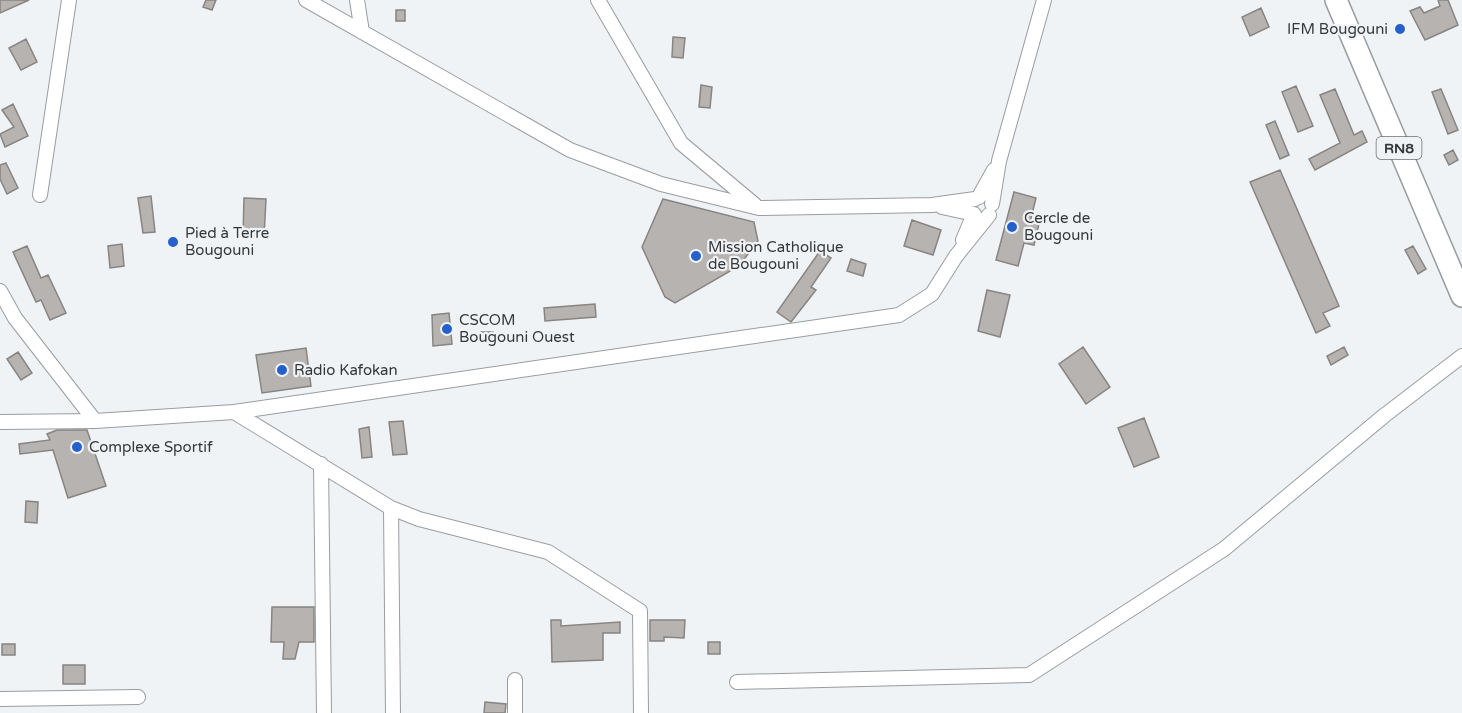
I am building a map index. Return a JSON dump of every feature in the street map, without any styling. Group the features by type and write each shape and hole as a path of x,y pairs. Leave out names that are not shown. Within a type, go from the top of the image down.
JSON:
{"main road":[{"name":"RN8","path":"1336,0 1462,296"}],"street":[{"path":"40,195 69,0"},
{"path":"306,0 570,150 661,184 759,208 932,205 987,198 990,209"},
{"path":"357,0 362,32"},
{"path":"598,0 681,143 759,208"},
{"path":"0,422 95,421 234,411 899,315 932,294 990,209 999,161 1044,0"},
{"path":"956,256 974,214 972,206 999,161"},
{"path":"932,205 974,214 981,218 990,209"},
{"path":"0,291 15,318 95,421"},
{"path":"737,682 1029,675 1224,549 1385,415 1462,356"},
{"path":"234,411 391,508 419,519 548,552 640,611 641,713"},
{"path":"321,464 324,713"},
{"path":"391,508 393,713"},
{"path":"515,680 515,713"},
{"path":"0,699 138,697"}],"building":[{"path":"0,0 29,0 0,13"},
{"path":"206,0 216,0 212,10 203,7"},
{"path":"1438,0 1448,0 1458,25 1425,40 1410,11 1420,7 1424,13 1440,6"},
{"path":"1261,8 1269,27 1250,36 1242,17"},
{"path":"396,10 405,10 405,21 396,21"},
{"path":"673,37 685,38 683,58 672,57"},
{"path":"26,39 37,62 21,70 9,48"},
{"path":"701,85 712,87 710,108 699,107"},
{"path":"1296,86 1313,126 1298,132 1282,92"},
{"path":"1335,89 1354,135 1362,131 1367,142 1315,170 1309,159 1340,143 1320,95"},
{"path":"1441,89 1458,130 1448,134 1432,92"},
{"path":"13,104 28,136 5,147 0,134 14,127 2,110"},
{"path":"1275,121 1289,155 1280,159 1266,125"},
{"path":"1453,150 1458,160 1449,165 1444,155"},
{"path":"6,163 18,188 7,194 0,179 0,165"},
{"path":"1280,170 1339,306 1323,313 1330,326 1316,333 1250,182"},
{"path":"1014,192 1036,198 1030,222 1039,224 1034,245 1024,243 1018,266 996,260"},
{"path":"151,196 155,232 143,233 138,198"},
{"path":"244,198 266,199 264,237 243,236"},
{"name":"Mission Catholique de Bougouni","path":"663,199 754,222 758,241 739,266 675,303 665,297 642,247"},
{"path":"912,220 941,230 933,255 904,246"},
{"path":"122,244 124,266 110,268 108,246"},
{"path":"27,246 41,278 48,275 66,313 50,320 41,300 36,302 13,252"},
{"path":"1413,246 1426,269 1418,274 1405,250"},
{"path":"820,251 831,258 811,287 816,290 791,322 777,312"},
{"path":"851,259 866,264 863,276 847,271"},
{"path":"987,290 1010,295 1000,337 978,331"},
{"path":"595,304 596,317 545,321 544,308"},
{"path":"449,313 452,344 433,346 432,315"},
{"path":"481,332 493,332 493,341 481,340"},
{"path":"1083,347 1110,387 1086,404 1059,364"},
{"path":"1344,347 1348,355 1331,365 1327,356"},
{"path":"306,348 311,386 262,393 256,355"},
{"path":"18,352 32,373 21,380 7,359"},
{"path":"1144,418 1159,457 1134,467 1118,428"},
{"path":"403,421 407,454 393,455 389,422"},
{"path":"369,427 372,457 362,458 359,429"},
{"path":"57,430 87,430 106,486 68,498 53,450 20,454 19,444 50,440 47,434"},
{"path":"26,501 38,502 37,523 25,522"},
{"path":"272,607 314,607 314,642 299,642 295,659 283,659 284,642 271,642"},
{"path":"551,620 561,620 561,626 620,622 620,633 603,633 603,660 552,662"},
{"path":"650,620 685,620 684,638 664,637 664,641 650,641"},
{"path":"708,642 720,642 720,654 708,654"},
{"path":"2,644 15,644 15,655 2,655"},
{"path":"63,665 85,665 85,684 63,684"},
{"path":"485,702 506,704 505,713 484,713"}],"place":[{"name":"IFM Bougouni","path":"1400,29"},
{"name":"Cercle de Bougouni","path":"1012,227"},
{"name":"Pied à Terre Bougouni","path":"173,242"},
{"name":"Mission Catholique de Bougouni","path":"696,256"},
{"name":"CSCOM Bougouni Ouest","path":"447,329"},
{"name":"Radio Kafokan","path":"282,370"},
{"name":"Complexe Sportif","path":"77,447"}]}
